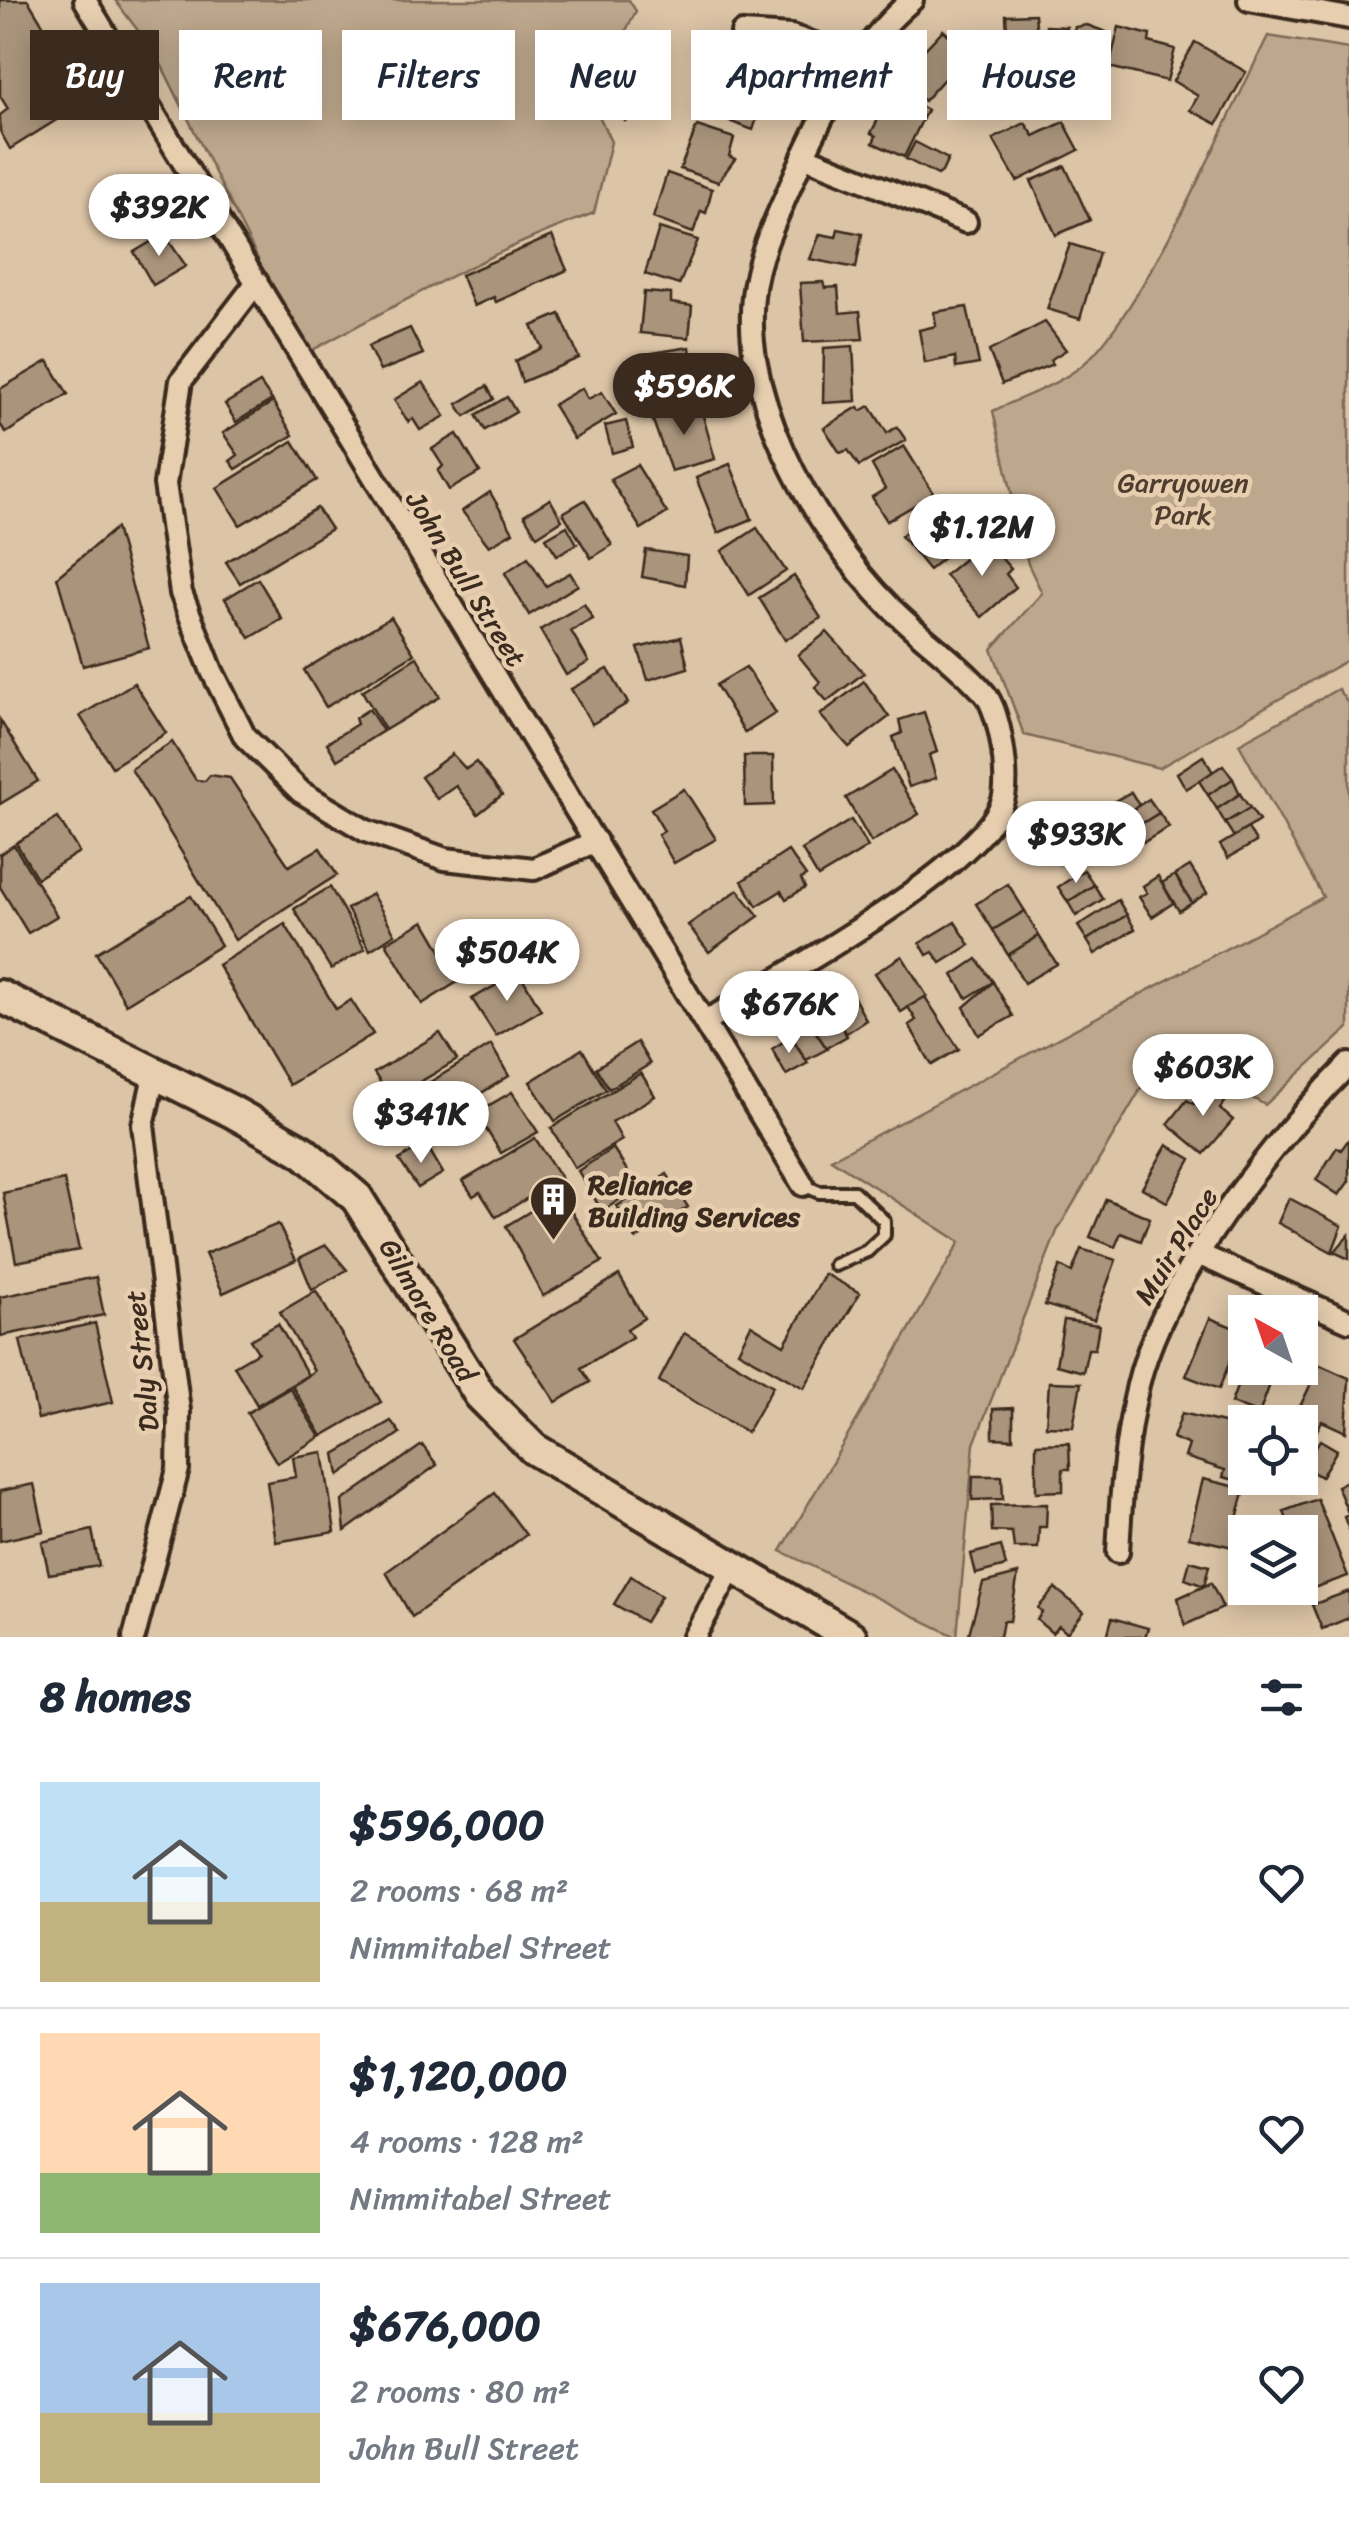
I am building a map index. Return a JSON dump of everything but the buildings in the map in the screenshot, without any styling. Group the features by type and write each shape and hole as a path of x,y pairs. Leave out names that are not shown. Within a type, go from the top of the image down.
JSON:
{"street":[{"name":"John Bull Street","path":"85,0 803,1185"},
{"path":"883,30 912,0"},
{"path":"1248,0 1349,18"},
{"path":"705,1022 873,920 965,852 1003,803 1005,752 988,696 858,574 817,514 760,390 754,335 756,276 803,156 822,120"},
{"path":"803,156 966,222"},
{"path":"258,282 181,381 165,484 181,592 212,672 245,736 301,792 366,832 445,859 534,869 596,841"},
{"name":"Gilmore Road","path":"0,996 231,1111 302,1151 357,1198 480,1395 534,1449 851,1637"},
{"name":"Muir Place","path":"1118,1552 1122,1485 1138,1384 1160,1320 1198,1254 1234,1203 1349,1064"},
{"name":"Daly Street","path":"134,1637 178,1470 179,1411 143,1125 154,1076"},
{"path":"1198,1254 1349,1321"},
{"path":"694,1637 732,1568"}],"lane":[{"path":"803,1185 819,1192 854,1192 884,1222 884,1235 873,1247 835,1265"}],"green space":[{"path":"115,0 629,0 636,11 626,30 535,30 535,120 601,120 611,142 594,213 483,260 305,354 189,120 322,120 322,30 179,30 179,100 159,60 159,30 138,30"},
{"name":"Garryowen Park","path":"1268,36 1349,49 1349,659 1159,768 1024,735 992,649 1042,593 1028,564 993,411 1067,376 1100,347 1126,311 1181,215"},
{"path":"1338,689 1349,705 1349,1028 1265,1105 1165,1048 1057,1231 974,1444 957,1637 781,1551 960,1242 831,1159 1323,897 1239,744"}],"place":[{"name":"Reliance Building Services","path":"553,1242"}]}
